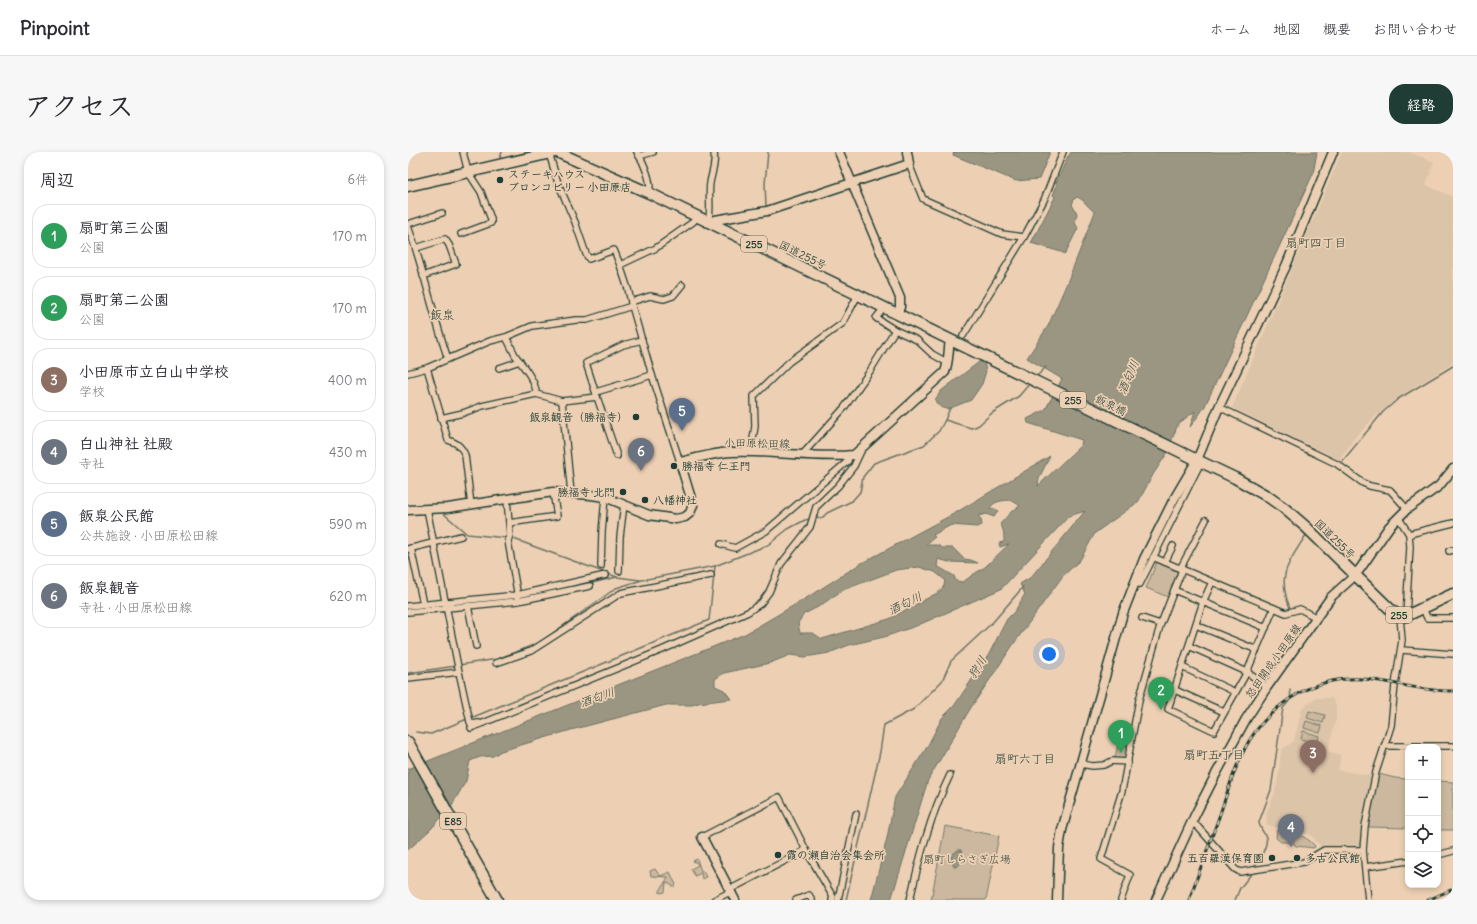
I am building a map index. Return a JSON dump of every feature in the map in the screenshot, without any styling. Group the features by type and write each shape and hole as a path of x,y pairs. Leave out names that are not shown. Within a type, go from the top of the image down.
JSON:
{"highway":[{"path":"408,186 552,152"},
{"name":"国道255号","path":"552,152 649,193 950,340"},
{"name":"飯泉橋","path":"950,340 1199,461"},
{"name":"国道255号","path":"1199,461 1267,496 1284,508 1306,527 1390,609 1403,616"},
{"name":"255","path":"1403,616 1453,594"},
{"name":"E85","path":"408,742 497,900"},
{"name":"E85","path":"408,753 491,900"}],"street":[{"path":"460,234 491,223 486,202 468,172 463,152"},
{"path":"408,510 471,504 553,492 605,498 624,504 649,515 661,517 676,519 685,517 690,513 693,505 652,375 620,265 614,250 589,258 586,254 576,222 558,183 552,152"},
{"path":"649,193 651,188 638,154 652,152"},
{"path":"708,222 710,217 710,184 716,161 714,152"},
{"path":"839,152 900,298 900,307 897,314"},
{"path":"907,152 909,164 923,200 1002,234 1024,237"},
{"path":"963,336 1024,237 1044,200 1063,152"},
{"path":"1133,584 1140,584 1199,461 1219,407 1286,266 1333,152"},
{"path":"708,222 767,211 909,164"},
{"path":"442,213 408,225 424,276 439,334 448,359"},
{"path":"620,265 656,248 693,222 697,217"},
{"path":"416,248 445,239 449,245 456,264 424,276"},
{"path":"408,373 426,368 490,341 506,337 532,326 587,320 650,296 664,299 673,296 682,285"},
{"path":"751,452 755,426 754,396 788,362 843,323 858,295"},
{"path":"884,308 876,318 895,330 917,340 932,354 948,363"},
{"path":"802,455 844,408 870,371 895,330"},
{"path":"506,337 528,373 536,394"},
{"path":"617,456 586,363 623,345 642,340"},
{"name":"小田原松田線","path":"680,462 711,454 751,452 802,455 854,455 945,372 948,363 950,340"},
{"path":"499,368 520,361"},
{"path":"426,368 448,440 457,443 463,449 465,455 471,504"},
{"path":"441,418 463,413 482,406 536,394 562,401 596,395 652,375"},
{"path":"562,401 571,493"},
{"path":"1219,407 1337,464 1363,483 1390,490 1407,509"},
{"path":"471,728 662,650 748,612 761,602 770,592 781,564 812,520 816,506 838,486 854,466 863,447"},
{"path":"721,544 735,548 766,531 848,461 849,455"},
{"path":"1057,900 1059,848 1062,830 1123,613 1144,559 1174,498 1199,461"},
{"name":"怒田開成小田原線","path":"1156,900 1195,815 1246,719 1267,687 1331,597 1355,575 1380,538 1398,517 1439,486 1453,469"},
{"path":"509,523 557,516 553,492"},
{"path":"601,566 605,498"},
{"path":"507,499 509,538 518,598"},
{"path":"620,571 620,537 624,504"},
{"path":"427,509 435,542 468,715 471,724 486,722"},
{"path":"1368,900 1363,850 1365,826 1384,746 1391,726 1395,685 1401,650 1410,547 1408,534 1398,517"},
{"path":"1121,900 1130,875 1101,859 1122,791 1139,700 1160,624 1181,569 1206,520"},
{"path":"1408,534 1453,523"},
{"path":"424,604 409,548 461,536"},
{"path":"1165,562 1173,546"},
{"path":"1153,557 1286,613 1300,609 1317,618"},
{"path":"496,663 531,651 621,593 711,575"},
{"path":"408,606 424,604 468,606 518,598 575,586 606,576"},
{"path":"1212,582 1203,602 1168,710 1214,732 1247,672 1274,608"},
{"path":"575,586 590,586"},
{"path":"1174,590 1266,628"},
{"path":"408,612 446,605 518,598"},
{"path":"468,606 476,646"},
{"path":"1423,608 1427,618 1453,618"},
{"path":"1142,618 1160,624"},
{"path":"1196,625 1257,650"},
{"path":"1189,646 1247,672 1267,687"},
{"path":"1401,650 1453,654"},
{"path":"1182,667 1235,692"},
{"path":"408,678 459,670"},
{"path":"1175,690 1224,712"},
{"path":"1384,746 1453,746"},
{"path":"1080,764 1093,766 1104,765 1112,761 1128,762"},
{"path":"910,900 918,862 929,824 950,775"},
{"path":"735,900 702,837 780,797 806,850 833,897 832,900"},
{"path":"838,900 856,814"},
{"path":"1192,823 1198,827 1236,870 1240,872 1307,861 1324,850 1363,850"},
{"path":"714,900 806,850"},
{"path":"1441,854 1453,850"},
{"path":"1365,867 1405,861"},
{"path":"796,900 809,895 812,900"}],"shaded area":[{"path":"1342,152 1409,152 1434,162 1426,185 1453,197 1453,363 1397,398 1355,437 1340,460 1232,408"},
{"path":"1317,698 1332,698 1336,706 1336,719 1328,751 1341,755 1338,770 1373,776 1362,825 1361,845 1358,847 1321,847 1311,835 1267,825 1266,813 1274,795 1278,779 1281,750 1294,741 1302,708"}],"green space":[{"path":"1157,562 1178,572 1168,597 1146,588"},
{"path":"1309,711 1325,715 1323,723 1307,718"},
{"path":"1306,721 1322,726 1320,733 1304,728"},
{"path":"1303,731 1319,736 1317,744 1301,739"},
{"path":"1118,744 1128,746 1126,761 1114,762"},
{"path":"1379,774 1405,779 1405,828 1369,827 1368,825 1372,799"},
{"path":"1441,781 1453,782 1453,830 1441,830"},
{"name":"扇町しらさぎ広場","path":"945,826 999,836 986,900 931,900"},
{"path":"1277,830 1293,833 1303,837 1315,846 1314,848 1296,846 1292,842 1281,842 1276,838"},
{"path":"697,859 701,871 703,871 706,877 702,879 701,873 695,876 691,869 698,865 693,861"},
{"path":"655,869 660,876 670,872 676,885 674,887 666,882 665,892 660,893 668,877 651,876 650,871"}],"water":[{"path":"954,152 1050,152 1039,179 1016,181 953,155"},
{"name":"酒匂川","path":"1071,152 1317,152 1313,174 1204,408 1190,427 1195,411 1178,424 1166,455 1138,502 1095,533 1080,560 1062,577 1015,642 970,709 928,780 891,900 871,900 887,838 895,797 927,747 942,718 954,706 989,654 1007,619 1015,611 1025,594 1020,584 1031,577 1085,511 1069,516 1001,589 916,626 884,637 849,645 829,653 805,657 790,655 770,663 724,673 715,679 715,686 724,690 731,699 692,705 666,705 571,730 501,751 493,756 480,757 470,761 466,781 452,805 431,829 408,850 408,769 745,634 860,564 957,512 1050,456 1039,478 1038,486 1081,445 1082,440 1028,423 1027,419 1045,410 1062,379 1027,358 1048,326 1095,212 1080,198 1077,197 1074,199 1072,205 1077,213 1075,223 1078,228 1065,254 1031,243 1055,197 1053,195 1057,185 1056,183","holes":["1009,500 1020,506 1012,511 1000,524 1004,535 1004,542 999,543 1000,547 1009,544 985,567 963,582 956,581 954,576 937,566 938,559 949,562 978,563 964,559 953,548 943,548 937,545 925,545 935,537 933,535 951,525 977,527 982,525 981,519 978,516 986,514 994,517 998,511 995,509 990,509 991,506 998,502","919,567 935,572 945,580 944,586 939,592 889,619 822,639 813,633 800,633 798,623 804,614 818,607 843,590 896,570"]},
{"path":"983,359 986,371 982,384 971,400 948,409 942,408 937,404 935,400 941,391"},
{"path":"958,850 961,850 961,861 957,867 954,867 951,857"}],"waterway":[{"path":"500,158 502,152"},
{"path":"766,207 765,184 768,152"},
{"path":"1341,463 1383,412 1398,399 1453,366"},
{"path":"1036,377 1046,367"},
{"path":"813,519 822,518 827,513 852,501 860,492 863,477 874,463 924,445 939,431 945,420 971,428 979,425 992,413 1019,396 1030,383"},
{"path":"945,420 950,408"},
{"path":"443,513 467,534 507,538"},
{"path":"543,640 616,588 642,580 715,566 768,545 788,529 810,519"},
{"path":"1290,608 1286,596 1284,578 1286,569 1294,553 1306,535"},
{"path":"511,538 617,577 640,580"},
{"path":"471,718 709,620 715,566"},
{"path":"588,584 617,577"},
{"path":"846,900 880,752 884,725 914,709 942,681 951,661 993,622 1023,587"},
{"path":"447,605 514,598 549,592"},
{"path":"430,607 444,605"},
{"path":"459,665 497,659 536,644"},
{"path":"408,673 456,666"},
{"path":"1254,868 1263,853 1267,841 1259,822 1271,790 1283,708 1290,700 1290,690"},
{"path":"416,732 431,734 467,719"},
{"path":"1235,900 1240,888 1252,873"}],"railway":[{"path":"1189,900 1240,759 1249,741 1268,717 1279,707 1291,698 1318,685 1348,679 1374,680 1440,691 1453,691"},
{"path":"1428,900 1453,889"},
{"path":"1447,900 1453,898"}],"place":[{"name":"ステーキハウス ブロンコビリー 小田原店","path":"500,180"},
{"name":"飯泉観音（勝福寺）","path":"636,417"},
{"name":"飯泉公民館","path":"682,431"},
{"name":"勝福寺 仁王門","path":"674,466"},
{"name":"飯泉観音","path":"641,471"},
{"name":"勝福寺 北門","path":"623,492"},
{"name":"八幡神社","path":"645,500"},
{"name":"扇町第二公園","path":"1161,710"},
{"name":"扇町第三公園","path":"1121,753"},
{"name":"小田原市立白山中学校","path":"1313,773"},
{"name":"白山神社 社殿","path":"1291,847"},
{"name":"霞の瀬自治会集会所","path":"778,855"},
{"name":"五百羅漢保育園","path":"1272,858"},
{"name":"多古公民館","path":"1297,858"}],"district":[{"name":"扇町四丁目","path":"1316,242"},
{"name":"飯泉","path":"442,314"},
{"name":"扇町五丁目","path":"1214,754"},
{"name":"扇町六丁目","path":"1025,758"}],"water label":[{"name":"狩川","path":"977,667"}]}
